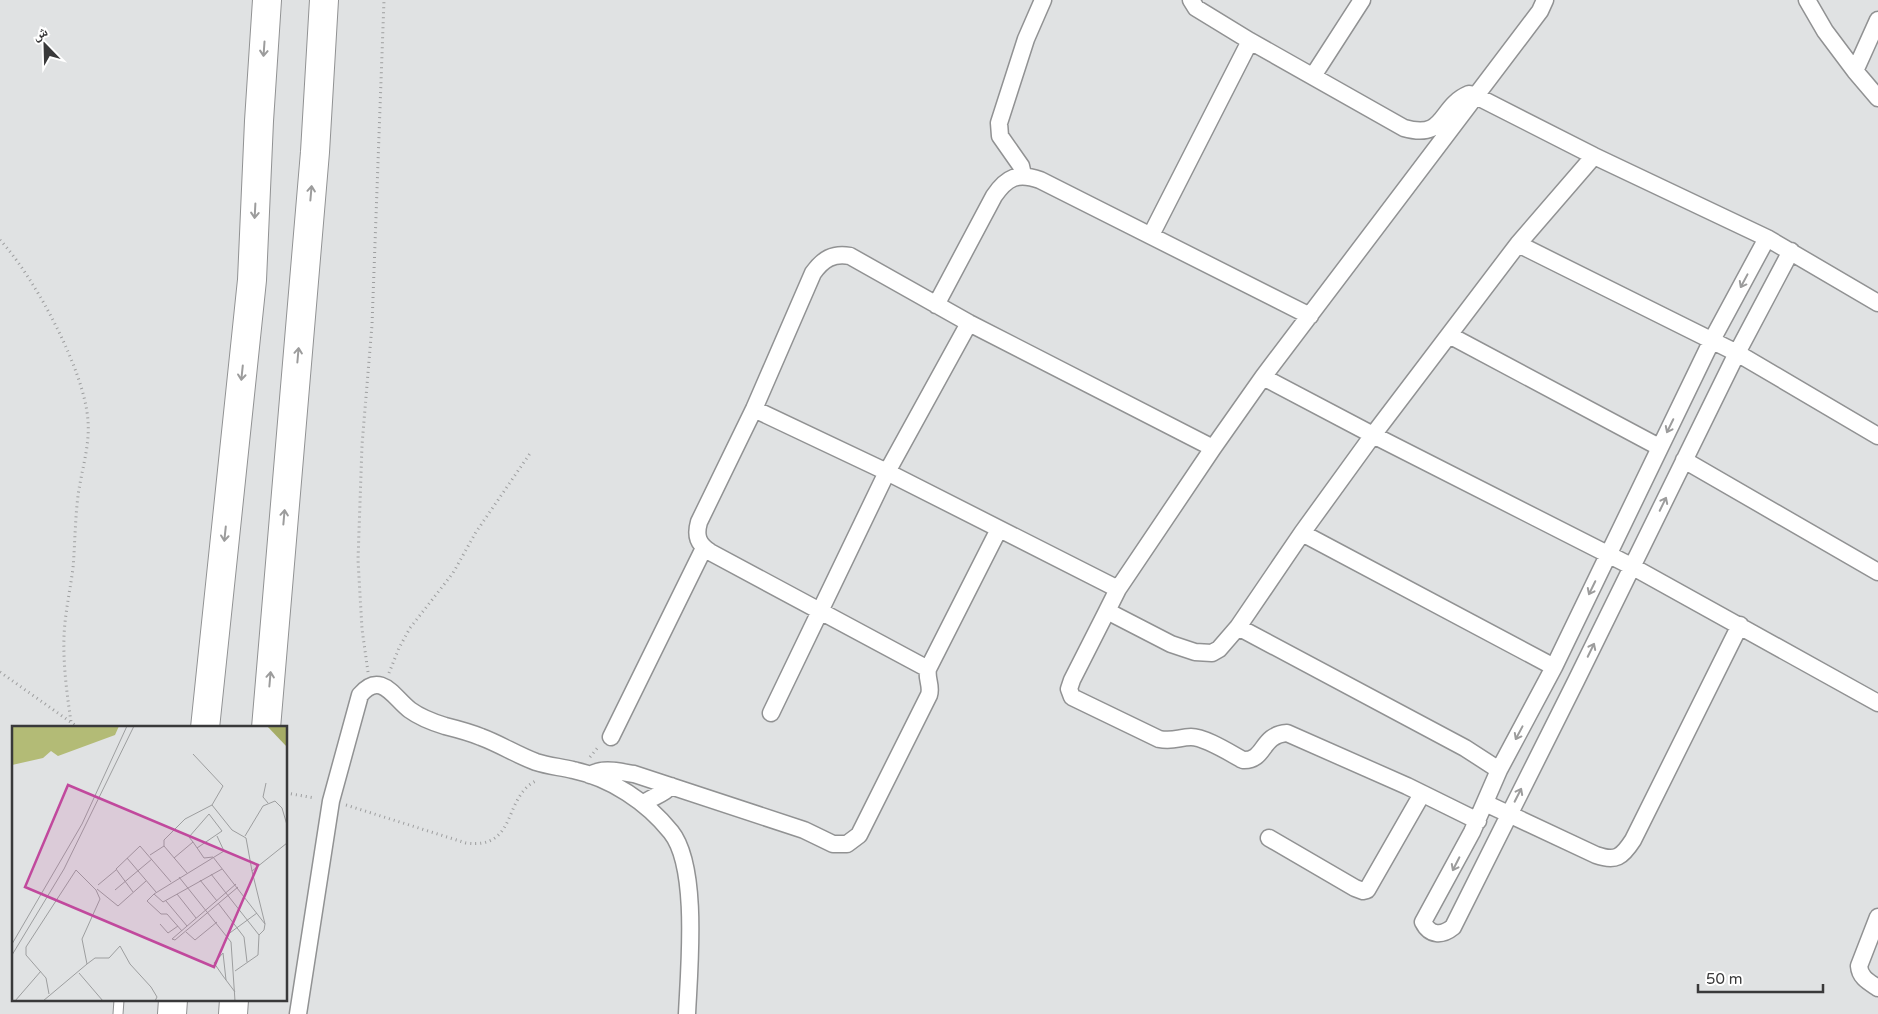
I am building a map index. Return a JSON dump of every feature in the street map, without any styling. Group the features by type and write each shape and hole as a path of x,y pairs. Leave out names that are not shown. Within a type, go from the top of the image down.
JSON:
{"highway":[{"path":"205,726 252,280 259,121 268,0"},
{"path":"266,726 314,162 324,0"}],"street":[{"path":"1023,175 1021,166 1000,136 999,123 1026,39 1043,0"},
{"path":"1191,0 1196,8 1250,41 1404,128 1418,132 1428,131 1439,124 1450,108 1461,97 1469,94 1476,96 1594,156 1767,238 1878,304"},
{"path":"1313,76 1362,0"},
{"path":"1478,821 1287,733 1277,734 1268,739 1258,755 1250,760 1243,760 1199,738 1190,737 1170,741 1160,739 1072,697 1069,689 1118,589 1213,448 1263,377 1540,11 1545,0"},
{"path":"1807,0 1825,31 1878,98"},
{"path":"1855,71 1878,20"},
{"path":"1151,235 1250,41"},
{"path":"1107,611 1156,636 1195,652 1212,653 1219,650 1238,627 1302,533 1373,435 1448,335 1518,244 1594,156"},
{"path":"936,305 994,196 1005,183 1023,175 1040,180 1310,316"},
{"path":"1767,238 1712,340 1554,667 1499,770 1478,821 1424,922 1426,928 1438,934 1445,933 1453,927 1633,567 1737,353 1791,251"},
{"path":"1518,244 1737,353 1878,436"},
{"path":"928,669 704,548 697,537 699,522 754,409 814,273 819,265 829,257 840,254 850,256 969,323 1213,448"},
{"path":"771,713 887,472 969,323"},
{"path":"1448,335 1659,447"},
{"path":"1263,377 1633,567 1876,698"},
{"path":"754,409 887,472 1118,589"},
{"path":"1684,460 1878,572"},
{"path":"582,772 596,771 634,774 804,830 833,844 847,844 858,836 929,695 928,669 998,528"},
{"path":"1302,533 1554,667"},
{"path":"612,737 704,548"},
{"path":"1485,803 1596,855 1607,859 1617,858 1633,840 1740,625"},
{"path":"1238,627 1465,748 1499,770"},
{"path":"298,1014 331,801 357,701 360,694 377,685 421,718 481,737 537,762 582,772 626,792 642,804 671,832 679,846 688,886 687,1014"},
{"path":"642,804 666,791 671,786"},
{"path":"1269,838 1355,888 1363,891 1367,890 1422,794"},
{"path":"1446,884 1468,896"},
{"path":"1878,917 1859,966 1859,972 1878,988"}],"path":[{"path":"377,685 362,629 358,560 362,445 372,324 384,0"},
{"path":"0,240 34,287 56,327 77,372 84,393 88,422 85,456 78,496 64,636 65,683 71,722"},
{"path":"377,685 410,628 453,573 476,532 531,452"},
{"path":"0,672 76,726"},
{"path":"582,772 612,737"},
{"path":"288,793 331,801 466,843 478,845 498,836 506,826 522,791 541,779"}]}
